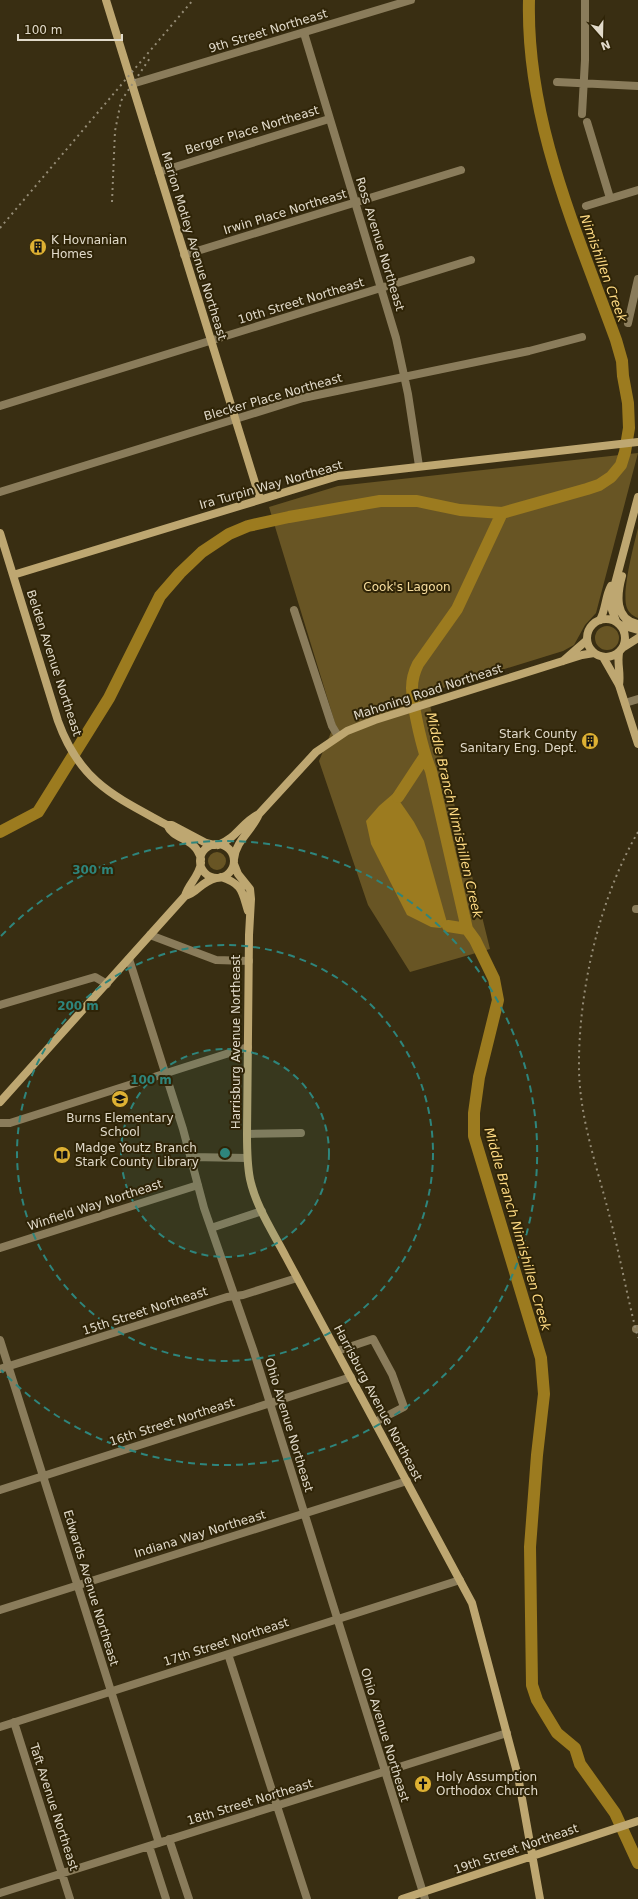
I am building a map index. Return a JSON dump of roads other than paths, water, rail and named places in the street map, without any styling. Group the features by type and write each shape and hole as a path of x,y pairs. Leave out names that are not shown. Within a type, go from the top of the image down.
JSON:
{"street":[{"name":"Marion Motley Avenue Northeast","path":"106,0 260,499"},
{"name":"9th Street Northeast","path":"132,84 411,0"},
{"path":"582,114 585,0"},
{"name":"Ross Avenue Northeast","path":"304,33 354,203 381,288 405,376 419,466"},
{"path":"557,82 638,86"},
{"name":"Berger Place Northeast","path":"159,172 329,119"},
{"path":"587,122 610,198"},
{"name":"Irwin Place Northeast","path":"184,255 461,170"},
{"path":"586,206 638,190"},
{"name":"10th Street Northeast","path":"0,406 471,260"},
{"path":"628,323 637,290 638,279"},
{"name":"Blecker Place Northeast","path":"0,492 303,398 529,351 582,337"},
{"name":"Ira Turpin Way Northeast","path":"13,575 338,476 638,442"},
{"path":"619,685 620,677 617,663 626,635 618,623 612,602 615,580 638,497"},
{"name":"Belden Avenue Northeast","path":"0,533 65,740 81,766 108,792 167,825 172,825 206,843 216,845"},
{"path":"624,546 627,553 620,586 619,606 625,618 638,624"},
{"path":"600,620 604,610 606,595 615,580"},
{"path":"294,610 332,726 338,736"},
{"path":"638,630 610,619 600,620 590,627 587,640 588,646 594,653 603,657 613,656 638,638"},
{"name":"Mahoning Road Northeast","path":"563,661 587,640"},
{"name":"Mahoning Road Northeast","path":"234,861 239,843 255,824 259,814 306,762 324,745 338,736 365,723 563,661 594,653"},
{"path":"603,657 619,685 638,744"},
{"path":"625,703 638,699"},
{"name":"Mahoning Road Northeast","path":"216,845 231,838 251,818 259,814"},
{"name":"Belden Avenue Northeast","path":"167,825 169,830 194,844 201,861"},
{"path":"0,1102 185,896 191,894 203,883 220,878 229,873 234,861 228,848 216,845 205,850 197,876 186,890 185,896"},
{"path":"201,861 207,874 214,878 220,878"},
{"name":"Harrisburg Avenue Northeast","path":"234,861 238,874 250,890 252,908 249,913"},
{"name":"Harrisburg Avenue Northeast","path":"220,878 235,883 242,890 249,913 247,1158 252,1185 262,1211 472,1603 518,1776 540,1899"},
{"path":"150,935 216,960 249,961"},
{"name":"Ohio Avenue Northeast","path":"129,959 166,1073 211,1228 270,1404 336,1619 424,1896"},
{"path":"0,1004 95,977 107,984"},
{"path":"0,1123 10,1123 248,1047"},
{"path":"247,1134 301,1133"},
{"path":"191,1157 247,1158"},
{"name":"Winfield Way Northeast","path":"0,1248 198,1185"},
{"path":"211,1228 262,1211"},
{"name":"15th Street Northeast","path":"4,1367 298,1278"},
{"path":"337,1351 373,1339 392,1374 404,1407 375,1422"},
{"name":"Edwards Avenue Northeast","path":"0,1340 4,1367 43,1476 159,1843"},
{"name":"16th Street Northeast","path":"0,1490 351,1378"},
{"name":"Indiana Way Northeast","path":"0,1610 407,1481"},
{"name":"17th Street Northeast","path":"0,1727 460,1580"},
{"path":"228,1654 307,1899"},
{"name":"Taft Avenue Northeast","path":"14,1722 70,1899"},
{"name":"18th Street Northeast","path":"0,1894 169,1839 507,1733"},
{"name":"19th Street Northeast","path":"402,1899 424,1896 532,1855 638,1820"},
{"path":"169,1839 189,1899"},
{"path":"150,1846 166,1899"}],"waterway":[{"name":"Nimishillen Creek","path":"0,832 38,812 109,698 160,596 180,573 202,552 229,534 248,526 289,517 380,501 417,501 460,510 502,513 599,485 611,477 621,465 629,428 628,403 622,361 616,340 556,174 536,88 530,45 529,0"},
{"name":"Middle Branch Nimishillen Creek","path":"502,513 457,609 415,670 412,688 414,708 431,771 467,929 475,940 494,979 498,1000 479,1077 474,1113 474,1136 541,1358 544,1394 537,1455 530,1547 532,1685 537,1700 557,1733 575,1748 580,1764 615,1813 638,1863"},
{"path":"398,797 425,756"},
{"path":"448,926 467,929"}],"railway":[{"path":"0,228 193,0"},
{"path":"112,202 115,131 121,101 150,58"},
{"path":"638,832 624,858 612,886 594,947 582,1009 579,1070 582,1107 594,1161 613,1229 638,1338"}],"place":[{"name":"K Hovnanian Homes","path":"38,247"},
{"name":"Stark County Sanitary Eng. Dept.","path":"590,741"},
{"name":"Burns Elementary School","path":"120,1099"},
{"name":"Madge Youtz Branch Stark County Library","path":"62,1155"},
{"name":"Holy Assumption Orthodox Church","path":"423,1784"}],"park label":[{"name":"Cook's Lagoon","path":"407,587"}]}
